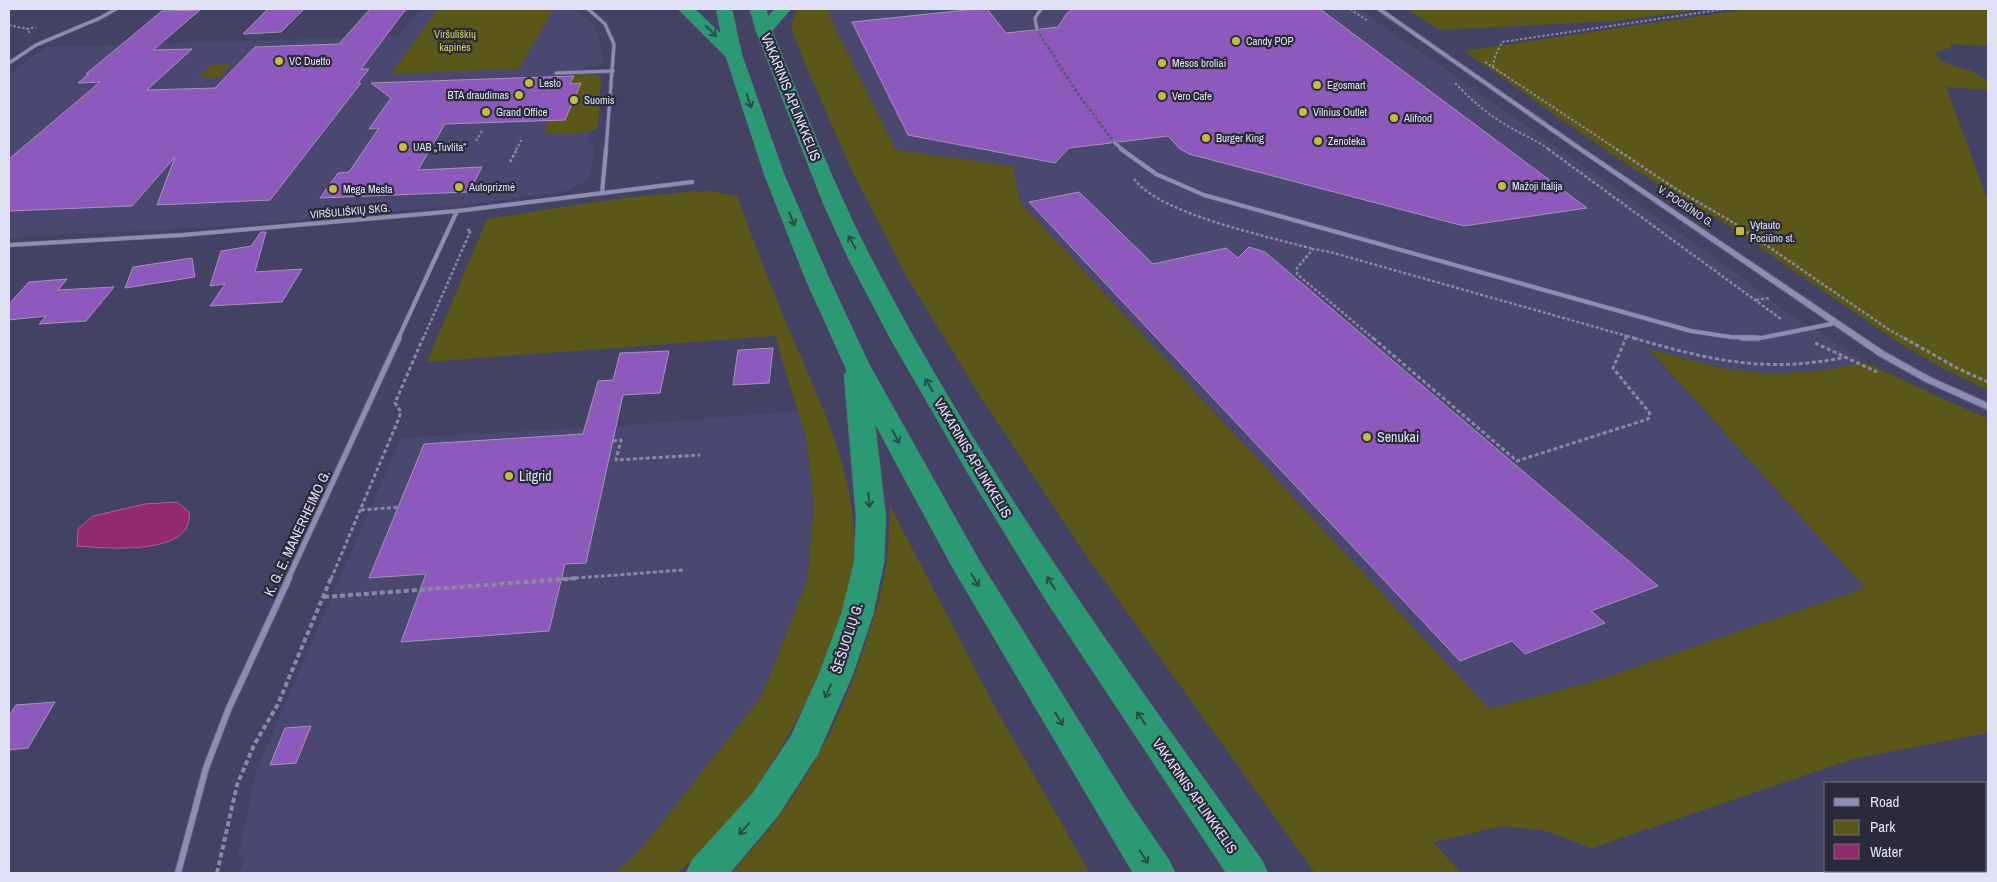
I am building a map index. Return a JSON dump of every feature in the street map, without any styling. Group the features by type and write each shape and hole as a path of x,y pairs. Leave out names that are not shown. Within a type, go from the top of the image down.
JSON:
{"highway":[{"path":"686,9 734,54"},
{"path":"724,9 734,54 774,174 817,278 856,364 966,565 1115,811 1155,873"},
{"name":"VAKARINIS APLINKKELIS","path":"758,9 764,31 845,230 912,355 994,495 1047,577 1106,667 1248,873"},
{"path":"764,31 783,9"},
{"name":"ŠEŠUOLIŲ G.","path":"706,873 765,805 804,744 836,674 857,616 869,562 871,517 856,364"}],"main road":[{"name":"V. POCIŪNO G.","path":"1379,9 1882,354 1928,380 1988,407"}],"street":[{"path":"9,63 36,45 100,18 116,9"},
{"path":"588,9 605,24 614,44 602,193"},
{"path":"1037,30 1034,21 1036,13 1041,9"},
{"path":"556,72 613,70"},
{"path":"1114,142 1130,157 1152,173 1186,189 1407,253 1700,333 1733,338 1753,338 1799,332 1836,323"},
{"name":"VIRŠULIŠKIŲ SKG.","path":"9,245 183,235 457,211 692,182"},
{"name":"K. G. E. MANERHEIMO G.","path":"178,873 206,768 229,708 450,231 457,211"}],"path":[{"path":"1350,9 1371,23"},
{"path":"1493,67 1495,56 1502,42 1726,9"},
{"path":"9,25 27,29"},
{"path":"1479,58 1676,189 1734,222 1888,329 1949,364 1988,382"},
{"path":"1450,80 1479,107 1504,124 1543,146 1816,344 1882,375"},
{"path":"476,141 482,131"},
{"path":"510,162 522,140"},
{"path":"217,873 236,785 254,745 278,704 361,510 401,412 395,403 471,230 450,231"},
{"path":"1627,336 1613,368 1650,412 1650,416 1517,461 1297,274 1297,268 1313,249 1330,252 1627,336 1696,356 1731,363 1767,367 1802,366 1846,357"},
{"path":"613,441 621,440 616,460 700,455"},
{"path":"361,510 399,507"},
{"path":"324,597 684,570"}],"shaded area":[{"path":"420,9 573,9 593,23 600,40 604,62 597,66 586,67 582,74 576,75 545,129 590,132 588,142 594,148 590,175 584,182 566,191 462,205 228,226 9,238 9,74 46,47 397,36"},
{"path":"834,9 1359,9 1735,272 1782,309 1865,362 1828,370 1771,374 1721,368 1649,350 1865,588 1598,680 1489,709 1020,202 1013,167 896,150 828,13"},
{"path":"798,411 806,438 814,506 807,581 762,696 642,848 615,873 239,873 246,857 238,857 256,771 401,438 629,425"}],"green space":[{"name":"Viršuliškių kapinės","path":"438,9 548,9 552,12 519,69 391,74"},
{"path":"797,9 834,9 828,13 896,150 1013,166 1020,202 1489,709 1598,680 1865,588 1649,349 1721,368 1771,374 1828,370 1865,362 1947,401 1988,418 1988,733 1853,759 1592,848 1545,831 1504,826 1433,842 1461,873 1315,873 1083,551 978,393 904,272 850,167 801,54 791,26"},
{"path":"1406,9 1704,9 1617,21 1440,30"},
{"path":"1747,9 1988,9 1988,46 1949,44 1952,48 1939,50 1935,54 1946,63 1988,79 1988,90 1946,87 1988,201 1988,390 1944,369 1896,341 1717,218 1677,197 1592,141 1464,51"},
{"path":"231,64 219,77 198,78 211,65"},
{"path":"582,74 601,77 598,127 581,133 545,132 567,79"},
{"path":"711,191 737,196 772,288 828,421 842,461 851,503 854,533 853,563 838,623 815,683 785,741 752,793 735,814 678,873 615,873 642,848 762,696 807,581 814,506 806,438 775,336 427,362 487,219 627,198"},
{"path":"890,506 996,709 1090,873 731,873 777,819 796,791 814,763 844,702 857,670 882,589 888,553"}],"water":[{"path":"177,502 189,512 187,526 178,537 145,547 107,548 77,546 78,529 93,516 145,504"}],"building":[{"path":"268,9 304,9 281,32 243,34"},
{"path":"370,9 406,9 361,69 369,69 358,83 361,83 270,200 157,205 175,157 132,206 9,211 9,159 100,82 78,83 89,74 86,74 162,11 200,10 153,50 192,49 147,90 215,88 255,47 339,44"},
{"name":"Vilnius Outlet","path":"987,9 1006,33 1034,30 1037,33 1040,29 1058,27 1067,13 1073,9 1320,9 1587,208 1464,226 1189,154 1180,149 1168,136 1119,142 1113,139 1111,143 1069,148 1055,163 908,135 852,22"},
{"path":"574,76 570,84 581,83 565,120 445,124 418,170 482,167 469,192 320,198 338,173 349,172 379,128 369,129 391,98 371,83"},
{"name":"Senukai","path":"1079,192 1153,264 1226,248 1238,258 1249,247 1265,252 1658,586 1591,611 1605,623 1525,654 1512,641 1460,661 1029,202"},
{"path":"261,232 266,232 255,272 302,269 282,302 210,306 225,284 210,286 221,251 251,246"},
{"path":"192,258 195,277 125,288 133,267"},
{"path":"67,279 58,290 114,287 86,321 39,324 46,316 9,320 9,304 29,282"},
{"path":"773,348 769,383 733,385 738,350"},
{"name":"Litgrid","path":"669,351 660,393 623,395 586,563 565,564 549,631 401,642 426,574 369,578 424,444 583,434 598,381 613,380 620,353"},
{"path":"55,702 28,748 9,750 9,716 16,705"},
{"path":"311,726 296,763 270,765 285,728"}],"tunnel":[{"path":"1037,30 1078,94 1114,142"}],"place":[{"name":"Candy POP","path":"1236,41"},
{"name":"VC Duetto","path":"279,61"},
{"name":"Mėsos broliai","path":"1162,63"},
{"name":"Lesto","path":"529,83"},
{"name":"Egosmart","path":"1317,85"},
{"name":"BTA draudimas","path":"519,95"},
{"name":"Vero Cafe","path":"1162,96"},
{"name":"Suomis","path":"574,100"},
{"name":"Grand Office","path":"486,112"},
{"name":"Vilnius Outlet","path":"1303,112"},
{"name":"Alifood","path":"1394,118"},
{"name":"Burger King","path":"1206,138"},
{"name":"Zenoteka","path":"1318,141"},
{"name":"UAB „Tuvlita“","path":"403,147"},
{"name":"Mažoji Italija","path":"1502,186"},
{"name":"Autoprizmė","path":"459,187"},
{"name":"Mega Mesta","path":"333,189"},
{"name":"Vytauto Pociūno st.","path":"1740,231"},
{"name":"Senukai","path":"1367,437"},
{"name":"Litgrid","path":"509,476"}]}
